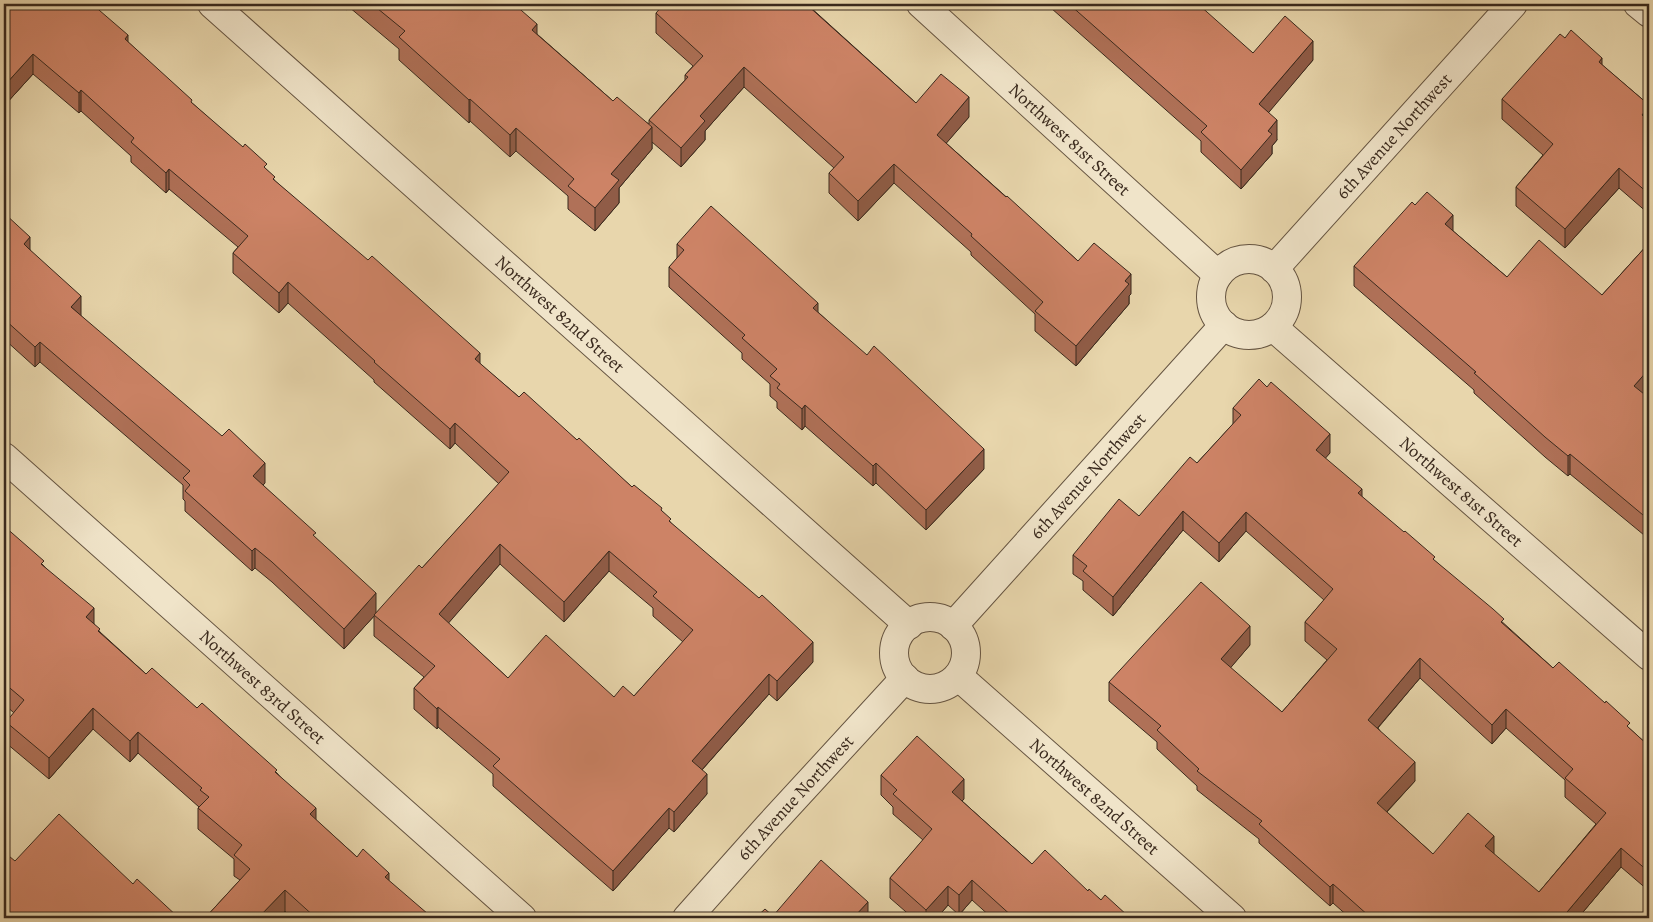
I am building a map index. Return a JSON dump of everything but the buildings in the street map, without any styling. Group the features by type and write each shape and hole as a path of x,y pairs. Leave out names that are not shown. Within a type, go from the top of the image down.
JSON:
{"street":[{"name":"Northwest 82nd Street","path":"212,4 908,625"},
{"name":"Northwest 81st Street","path":"921,4 1218,275"},
{"name":"6th Avenue Northwest","path":"1274,269 1514,4"},
{"path":"1638,4 1649,14"},
{"path":"1247,258 1259,260 1274,269 1279,273 1285,284 1288,296 1284,313 1273,327 1262,333 1246,334 1237,333 1224,325 1217,317 1212,303 1211,292 1223,268 1247,258"},
{"name":"6th Avenue Northwest","path":"953,626 1224,325"},
{"name":"Northwest 81st Street","path":"1273,327 1649,656"},
{"name":"Northwest 83rd Street","path":"4,457 522,918"},
{"path":"931,618 942,620 953,626 961,635 966,649 966,658 958,676 945,686 933,689 921,688 905,678 896,666 894,654 896,643 908,625 919,619 931,618"},
{"name":"Northwest 82nd Street","path":"958,676 1232,918"},
{"name":"6th Avenue Northwest","path":"688,918 768,827 905,678"}]}
